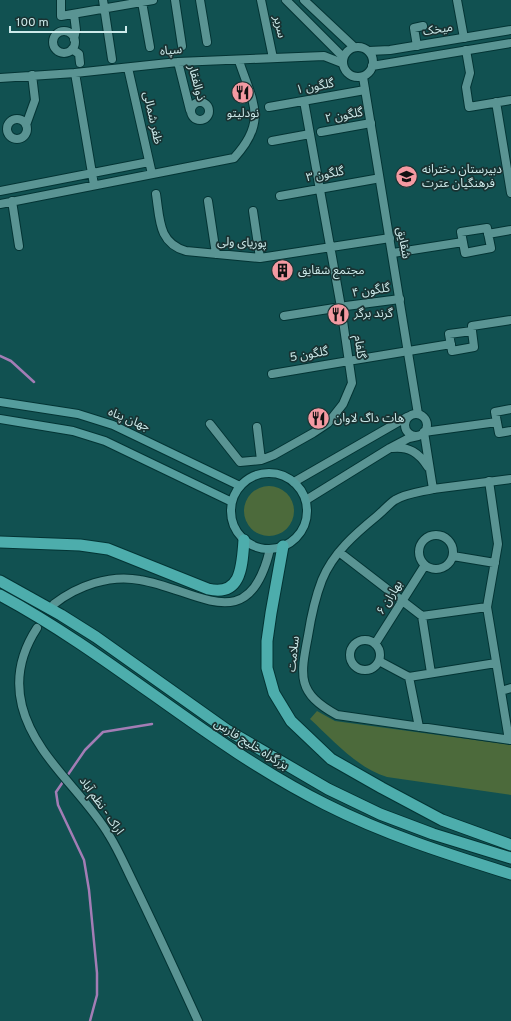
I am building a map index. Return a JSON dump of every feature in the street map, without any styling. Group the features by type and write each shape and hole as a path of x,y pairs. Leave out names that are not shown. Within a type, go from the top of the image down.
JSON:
{"highway":[{"path":"0,542 80,545 108,549 208,589 218,591 228,588 237,580 242,565 244,540"},
{"path":"283,546 267,641 267,668 274,693 291,721 331,758 382,788 442,820 511,845"},
{"name":"بزرگراه خلیج فارس","path":"0,581 62,615 96,637 227,730 328,789 380,814 433,834 511,858"},
{"name":"بزرگراه خلیج فارس","path":"0,594 88,649 219,741 324,804 372,826 428,848 511,874"}],"main road":[{"name":"جهان پناه","path":"0,402 78,414 113,425 240,486"},
{"path":"0,419 73,431 105,441 232,502"},
{"path":"263,473 283,476 294,482 306,500 307,514 303,527 295,539 283,546 270,549 256,547 244,540 232,522 232,502 240,486 251,478 263,473"}],"street":[{"path":"61,0 61,16 74,14 103,4 153,0"},
{"path":"175,0 182,46"},
{"path":"200,0 207,42"},
{"name":"سریر","path":"261,0 273,58"},
{"path":"286,0 343,60 347,73 357,77 363,76 369,72 372,66 372,58 369,51 354,47 304,0"},
{"path":"457,0 470,73 466,88 469,107 511,100"},
{"path":"142,2 150,47"},
{"path":"103,4 112,59"},
{"path":"74,14 76,30 72,49 66,53 60,52 55,47 54,40 57,34 64,32 70,34 74,39"},
{"path":"417,46 414,28 423,26"},
{"name":"میخک","path":"369,51 417,46 511,30"},
{"name":"میخک","path":"372,66 511,43"},
{"path":"343,60 346,52 354,47"},
{"path":"72,49 79,54 80,63"},
{"name":"سپاه","path":"0,78 74,73 178,62 239,61 324,56 343,60"},
{"path":"0,204 234,158 247,144 255,124 255,109 239,61"},
{"name":"ذوالفقار","path":"178,62 190,110"},
{"name":"ظفر شمالی","path":"128,68 152,174"},
{"path":"74,73 94,185"},
{"path":"26,125 35,100 32,75"},
{"name":"شقایق","path":"363,76 418,414"},
{"name":"گلگون ۱","path":"269,107 365,90"},
{"name":"گلفام","path":"210,424 240,462 261,460 274,455 328,423 343,404 352,383 351,360 344,307 330,247 304,101"},
{"path":"496,102 511,193"},
{"name":"گلگون ۲","path":"321,132 371,123"},
{"path":"272,141 310,134"},
{"path":"0,191 149,162"},
{"name":"گلگون ۳","path":"280,196 375,179"},
{"name":"پوریای ولی","path":"156,194 163,233 167,241 175,248 186,251 260,258 390,238"},
{"path":"208,201 216,254"},
{"path":"12,202 19,246"},
{"path":"253,211 260,258"},
{"path":"487,228 488,234 491,248 465,252 461,232 487,228"},
{"path":"488,234 511,230"},
{"path":"393,253 463,242"},
{"name":"گلگون ۴","path":"284,316 400,299"},
{"path":"472,331 449,334 452,350 474,347 472,326 511,320"},
{"name":"گلگون 5","path":"272,374 451,344"},
{"path":"511,409 495,412 499,433 511,431"},
{"path":"294,482 407,417 418,414 424,417 426,421 426,428 421,434 409,438 390,448 306,500"},
{"path":"407,417 405,424 406,430 411,435 497,422"},
{"path":"257,427 261,460"},
{"path":"421,434 433,489 511,479"},
{"path":"390,448 409,448 421,457 429,468"},
{"path":"489,481 498,544 486,607 510,740"},
{"name":"سلامت","path":"433,489 411,494 395,500 360,530 339,552 323,579 312,615 302,674 305,688 320,706 337,715 510,740"},
{"path":"440,535 450,540 453,545 453,556 447,565 436,569 425,565 419,549 421,544 429,536 440,535"},
{"path":"54,604 70,592 84,586 120,579 140,580 220,603 235,602 246,597 261,579 270,549"},
{"path":"339,552 422,616 431,673"},
{"path":"453,556 495,563"},
{"name":"بهاران ۶","path":"375,644 425,565"},
{"path":"422,616 486,607"},
{"name":"اراک - نظم آباد","path":"37,628 30,639 20,664 20,697 26,717 50,758 90,807 110,836 161,939 198,1021"},
{"path":"366,640 375,644 380,652 379,661 372,668 367,670 357,668 351,660 351,650 357,642 366,640"},
{"path":"379,661 409,677 496,663"},
{"path":"409,677 419,727"},
{"path":"501,691 511,688"}],"green space":[{"path":"269,486 283,490 290,497 294,511 290,525 283,532 269,536 255,532 248,525 244,511 248,497 255,490"},
{"path":"317,711 335,721 511,745 511,795 387,777 376,773 346,752 310,719"}],"waterway":[{"path":"0,356 11,361 34,382"},
{"path":"90,1021 97,995 97,973 89,890 84,860 58,805 56,792 85,750 103,732 152,724"}],"place":[{"name":"نودلیتو","path":"243,93"},
{"name":"دبیرستان دخترانه فرهنگیان عترت","path":"406,177"},
{"name":"مجتمع شقایق","path":"282,271"},
{"name":"گرند برگر","path":"338,314"},
{"name":"هات داگ لاوان","path":"318,419"}]}
